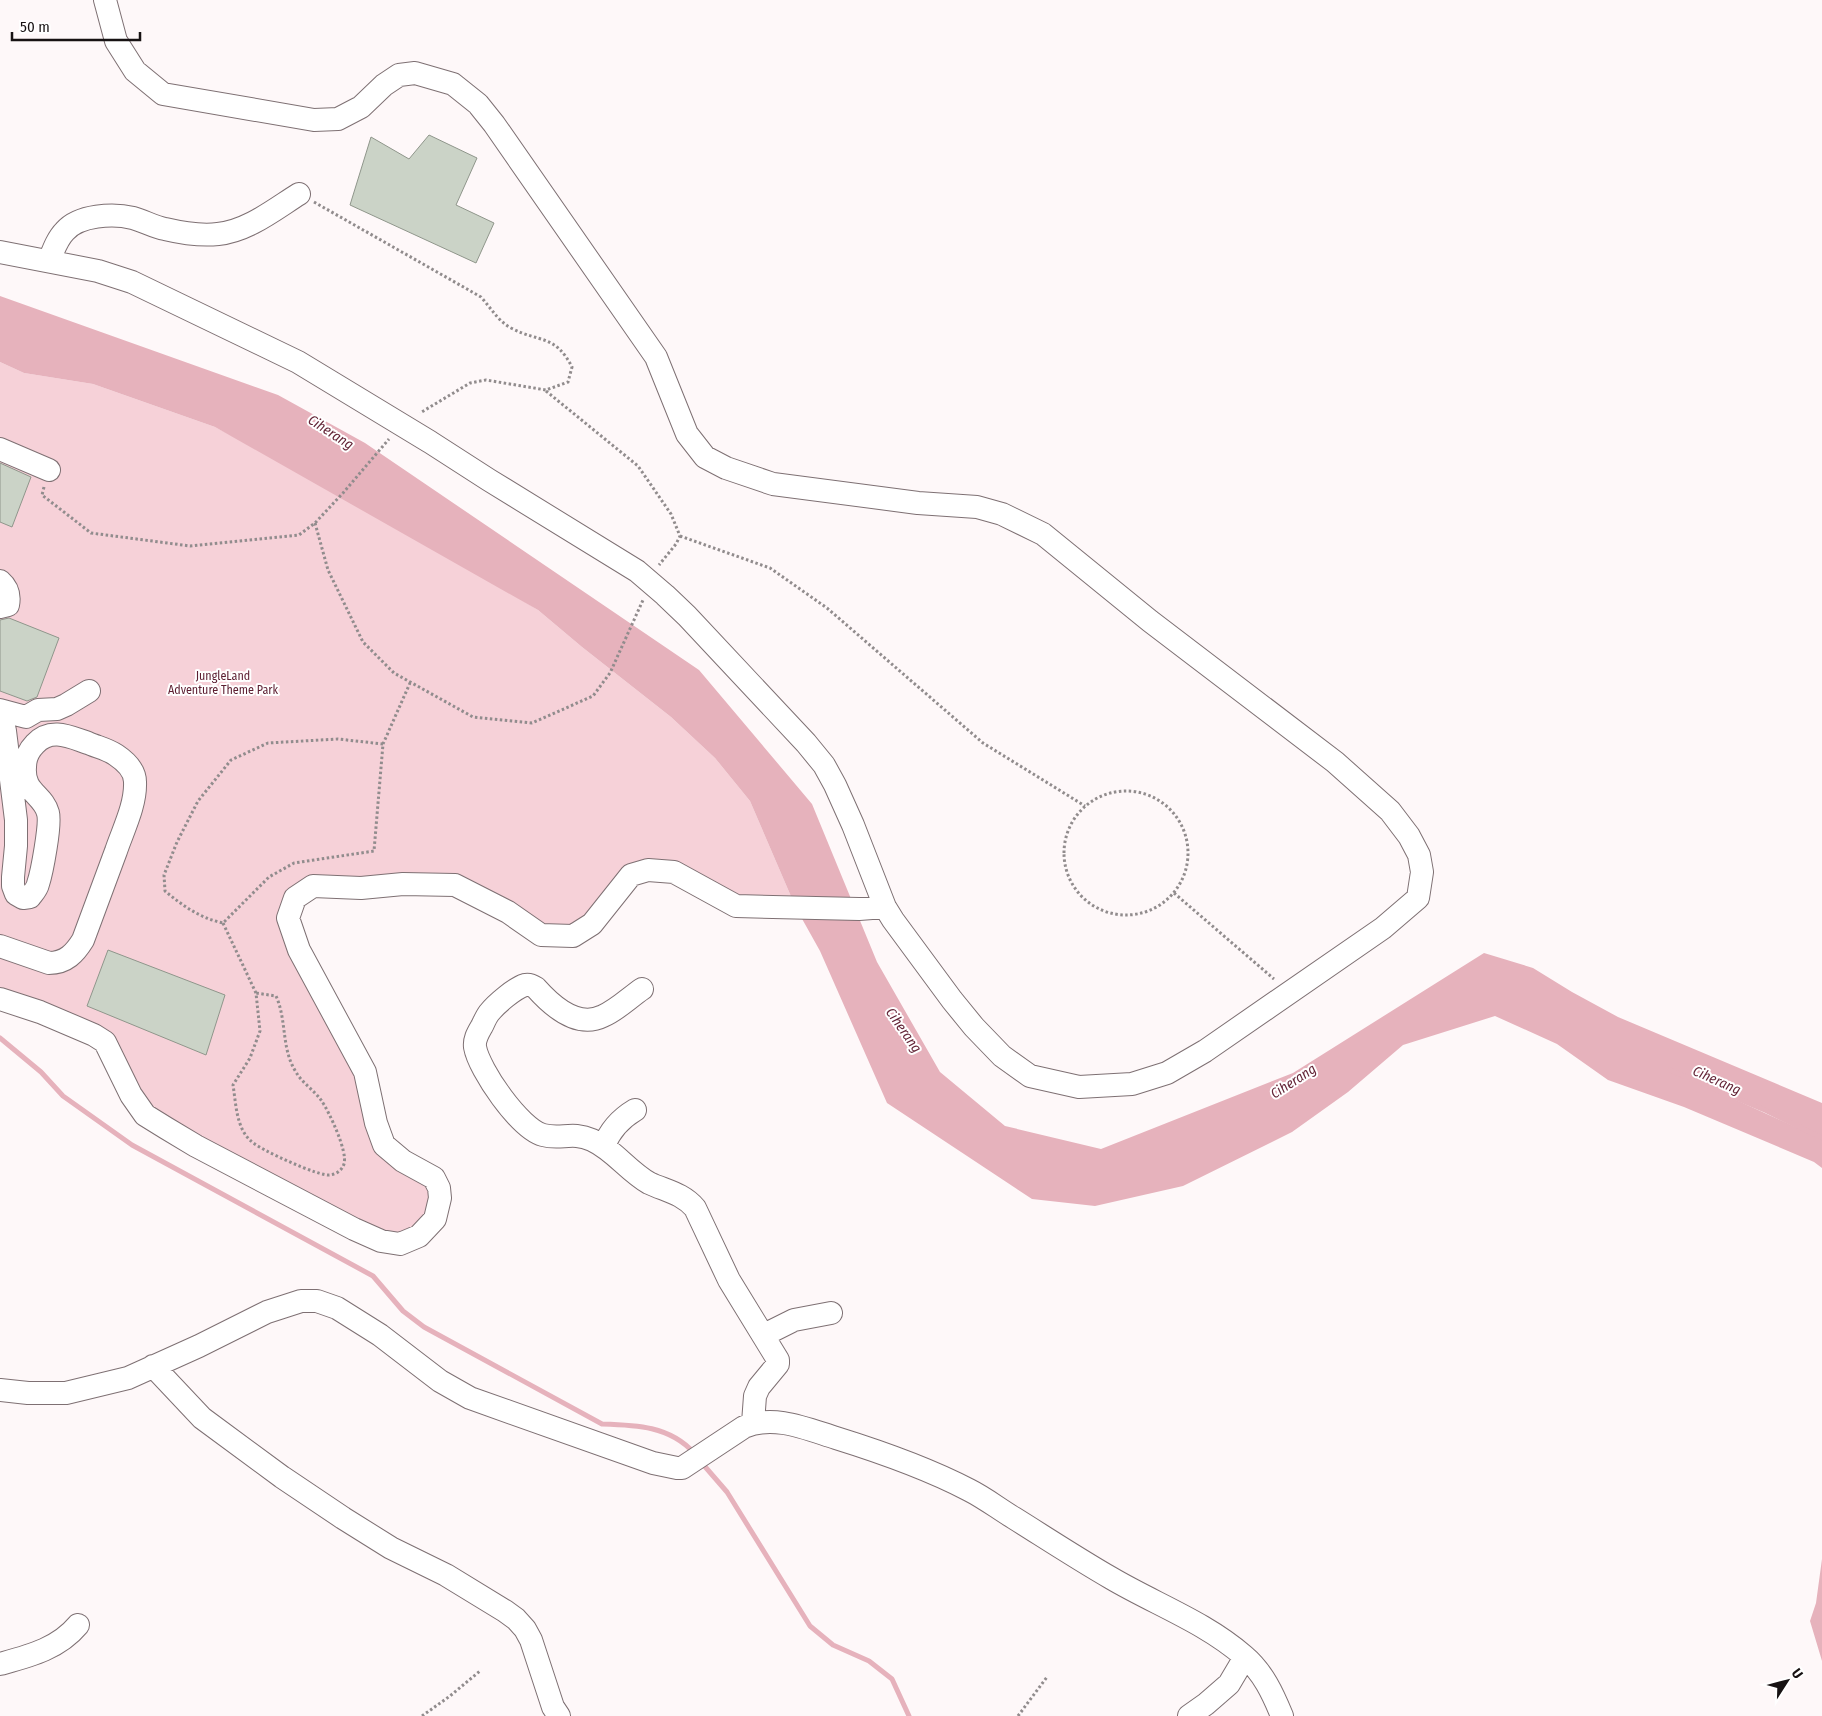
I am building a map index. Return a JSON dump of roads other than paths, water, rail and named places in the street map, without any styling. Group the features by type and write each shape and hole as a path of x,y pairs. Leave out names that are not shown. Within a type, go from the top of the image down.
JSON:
{"street":[{"path":"0,252 98,271 132,282 298,362 637,571 649,591 665,595 806,743 824,765 853,825 885,907 952,1000 974,1027 1002,1056 1030,1076 1079,1087 1132,1084 1166,1073 1205,1051 1384,928 1418,898 1422,872 1420,855 1409,836 1390,811 1335,762 1150,621 1043,534 1022,522 977,507 918,502 773,484 726,468 705,456 687,434 656,357 494,124 478,104 453,84 415,73 399,75 384,85 361,107 338,119 314,120 163,94 135,71 116,41 105,0"},
{"path":"49,261 65,230 81,219 105,216 130,218 165,229 200,235 220,234 240,229 299,194"},
{"path":"0,449 49,470"},
{"path":"0,581 9,592 8,605 0,608"},
{"path":"0,710 26,717 38,710 58,709 89,691"},
{"path":"0,720 5,731 16,820 13,886 16,894 23,898 30,896 38,886 49,821 45,806 29,788 26,781 25,767 31,748 43,737 58,734 107,750 116,755 133,772 135,781 133,799 126,821 83,940 77,949 64,960 57,963 49,963 0,946"},
{"path":"0,1000 40,1012 94,1034 105,1042 131,1095 145,1115 166,1128 196,1146 354,1229 381,1241 400,1244 419,1236 435,1219 440,1198 439,1188 434,1178 403,1161 384,1145 376,1123 365,1072 299,950 288,918 295,898 313,886 361,888 402,884 455,885 508,912 541,935 573,936 592,924 631,875 648,870 674,872 736,906 858,909 885,907"},
{"path":"642,990 601,1018 585,1020 568,1016 536,988 526,985 506,996 489,1012 475,1038 475,1047 486,1073 514,1113 529,1127 542,1135 577,1134 604,1146 624,1165 649,1182 678,1194 689,1201 695,1208 729,1280 779,1362 759,1387 755,1396 753,1423"},
{"path":"604,1146 616,1124 635,1110"},
{"path":"0,1390 28,1393 66,1393 128,1378 199,1346 267,1312 301,1301 317,1301 344,1312 380,1335 440,1381 470,1398 653,1463 677,1468 688,1465 753,1423 773,1422 806,1428 886,1454 962,1487 1112,1579 1201,1625 1245,1657 1262,1674 1282,1716"},
{"path":"764,1336 794,1320 830,1313"},
{"path":"153,1366 202,1418 282,1477 375,1538 446,1575 516,1619 525,1629 531,1640 553,1707 559,1716"},
{"path":"0,1664 35,1654 57,1644 78,1625"},
{"path":"1189,1716 1230,1684 1245,1657"}],"water":[{"path":"0,296 278,395 365,443 699,670 812,804 877,962 940,1072 1005,1126 1101,1149 1293,1073 1484,953 1533,968 1618,1017 1822,1103 1822,1138 1767,1111 1699,1083 1822,1139 1822,1168 1814,1162 1684,1107 1608,1080 1557,1044 1495,1016 1403,1045 1348,1092 1292,1132 1183,1186 1095,1206 1032,1199 887,1103 820,951 796,908 750,801 715,758 671,717 538,610 215,427 93,384 24,373 0,362"},
{"path":"1822,1559 1822,1661 1810,1621 1816,1603"}],"waterway":[{"path":"0,1038 41,1072 63,1096 132,1145 373,1276 403,1311 424,1327 602,1424 640,1426 663,1432 685,1444 694,1453"},
{"name":"Ciherang","path":"1670,1070 1767,1111 1822,1138"},
{"path":"701,1462 727,1492 810,1626 833,1645 869,1661 892,1679 909,1716"}],"park label":[{"name":"JungleLand Adventure Theme Park","path":"223,683"}]}
